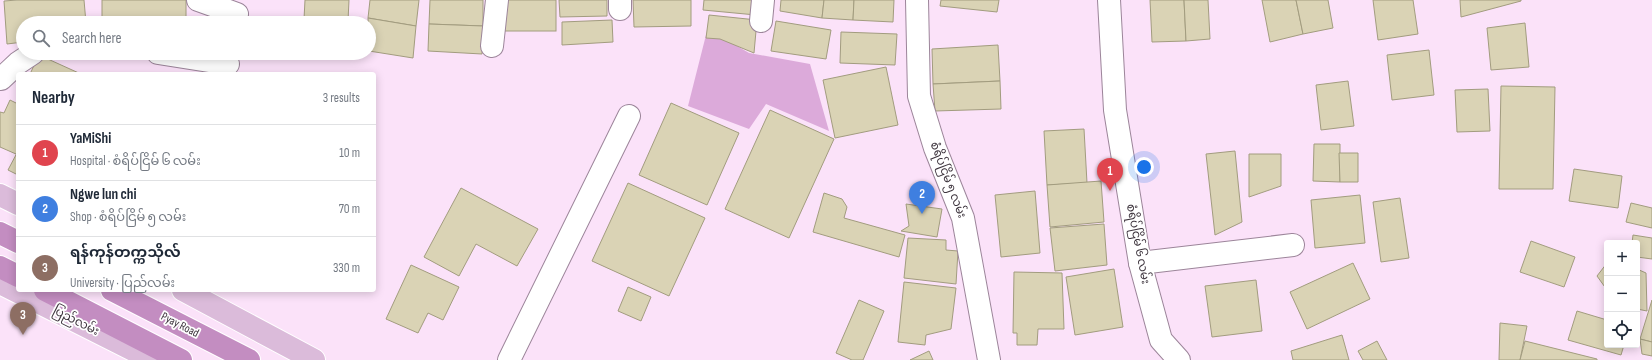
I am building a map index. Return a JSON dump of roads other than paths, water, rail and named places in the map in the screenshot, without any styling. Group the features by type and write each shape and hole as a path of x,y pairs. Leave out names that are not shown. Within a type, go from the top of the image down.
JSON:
{"highway":[{"path":"0,233 16,241"},
{"path":"0,267 16,275"},
{"name":"ပြည်လမ်း","path":"48,292 181,360"},
{"name":"Pyay Road","path":"116,292 249,360"}],"main road":[{"path":"0,195 16,203"},
{"name":"ပြည်လမ်း","path":"0,283 16,291"},
{"name":"ပြည်လမ်း","path":"18,292 153,360"},
{"path":"190,292 314,360"}],"street":[{"path":"198,0 237,12"},
{"path":"492,46 497,0"},
{"name":"စံရိပ်ငြိမ် ၅ လမ်း","path":"917,0 919,96 934,148 963,218 989,360"},
{"name":"စံရိပ်ငြိမ် ၆ လမ်း","path":"1109,0 1115,110 1140,263 1161,340 1179,360"},
{"path":"6,82 18,63 22,60"},
{"path":"203,60 228,64"},
{"path":"509,360 629,116"},
{"path":"1140,263 1293,245"}],"place":[{"name":"YaMiShi","path":"1110,191"},
{"name":"Ngwe lun chi","path":"922,214"},
{"name":"ရန်ကုန်တက္ကသိုလ်","path":"23,335"}]}
